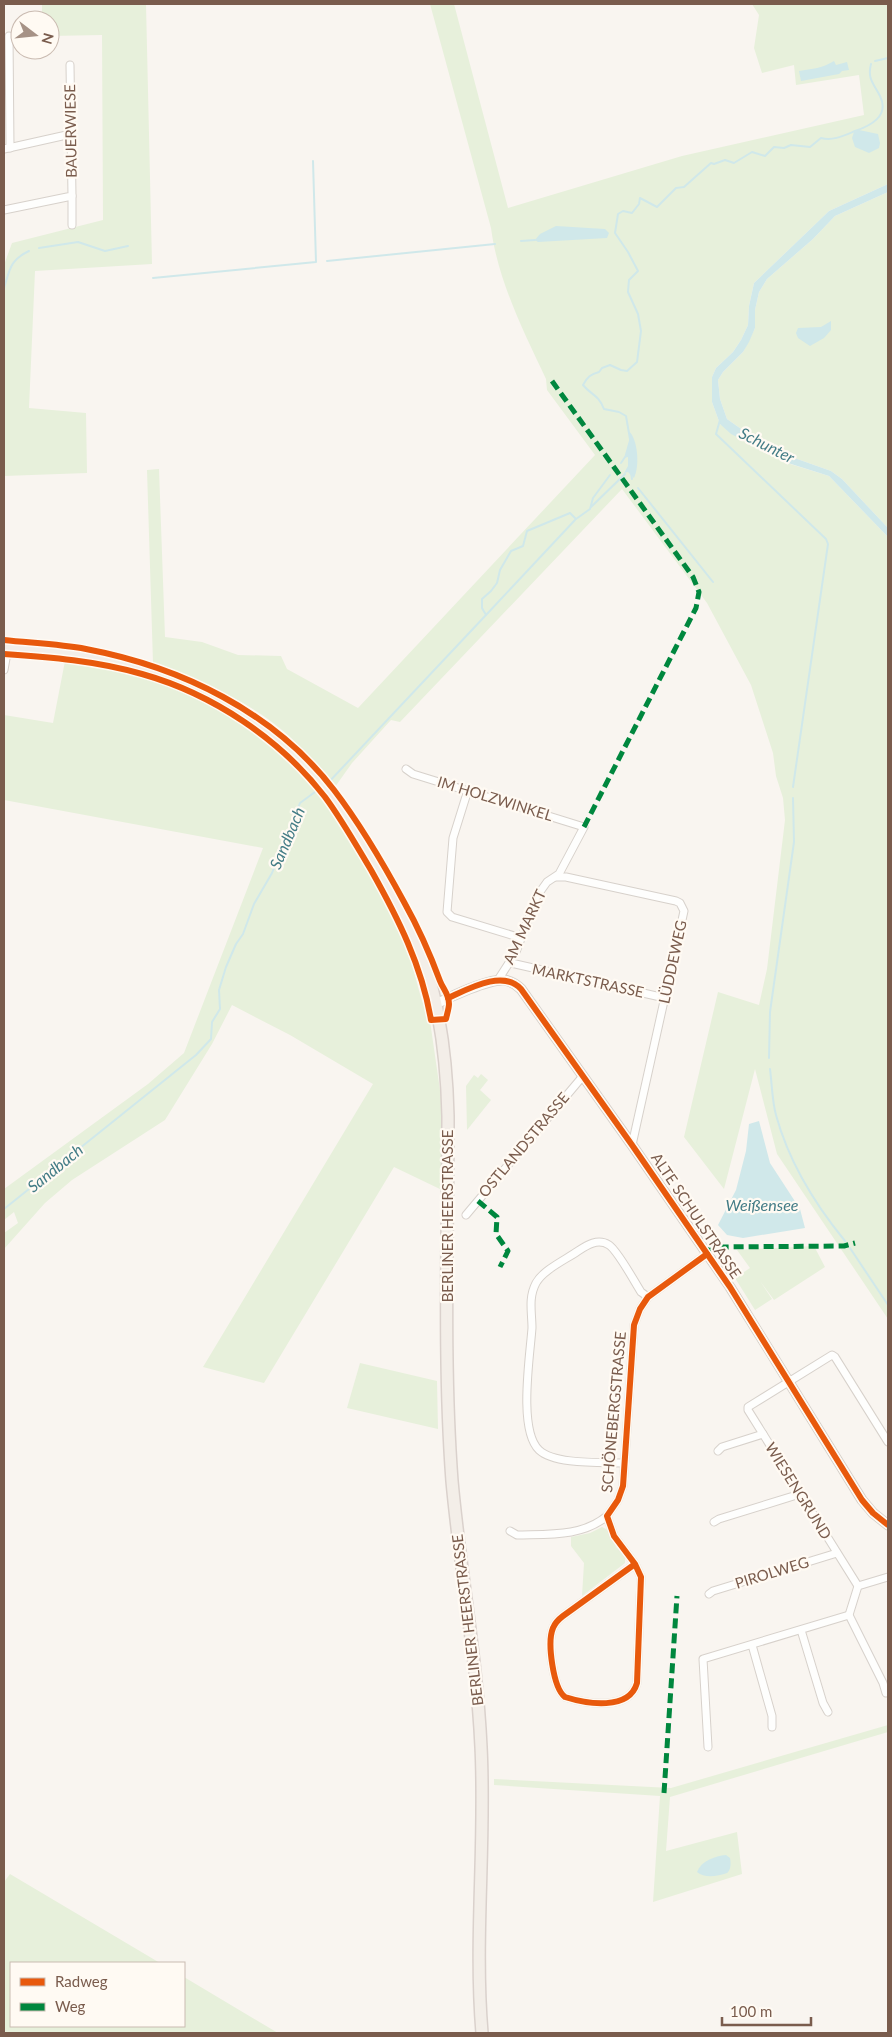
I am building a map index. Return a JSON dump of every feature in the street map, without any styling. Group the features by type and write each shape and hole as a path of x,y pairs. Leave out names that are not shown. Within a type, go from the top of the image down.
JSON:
{"main road":[{"name":"BERLINER HEERSTRASSE","path":"6,647 69,653 132,665 194,687 216,698 259,726 290,751 329,793 374,859 418,947 436,1004 446,1072 448,1116 450,1442 458,1538 475,1668 482,1750 479,1966 482,2033"}],"street":[{"path":"9,36 7,148 71,134"},
{"name":"BAUERWIESE","path":"70,65 72,225"},
{"name":"BAUERWIESE","path":"4,210 72,196"},
{"path":"4,670 6,647"},
{"name":"IM HOLZWINKEL","path":"406,769 413,774 584,827"},
{"path":"468,790 453,838 447,912 452,917 521,938"},
{"name":"AM MARKT","path":"498,980 511,963 537,896 548,882 556,877 584,827"},
{"name":"LÜDDEWEG","path":"556,877 566,877 680,903 684,911 632,1145"},
{"name":"MARKTSTRASSE","path":"511,963 666,998"},
{"path":"436,1004 498,980"},
{"name":"ALTE SCHULSTRASSE","path":"498,980 510,981 521,989 731,1289 862,1500 873,1513 888,1525"},
{"name":"OSTLANDSTRASSE","path":"466,1215 583,1076"},
{"path":"624,1463 553,1458 541,1452 533,1442 528,1424 527,1375 532,1325 530,1315 532,1294 539,1278 579,1250 597,1242 611,1247 641,1292 648,1297"},
{"name":"SCHÖNEBERGSTRASSE","path":"510,1531 517,1535 582,1531 594,1526 607,1516 614,1507 621,1493 634,1324 640,1309 648,1297 707,1254"},
{"path":"787,1382 829,1355 835,1357 888,1442"},
{"name":"WIESENGRUND","path":"787,1382 748,1407 748,1410 858,1586"},
{"path":"718,1450 762,1434"},
{"path":"714,1522 800,1494"},
{"path":"607,1516 614,1536 634,1564 641,1578 637,1683 631,1696 625,1700 609,1702 565,1698 556,1684 551,1637 552,1630 558,1620 634,1564"},
{"name":"PIROLWEG","path":"709,1594 713,1591 837,1553"},
{"path":"886,1693 883,1683 849,1615 858,1586 888,1577"},
{"path":"708,1747 703,1659 849,1615"},
{"path":"801,1630 823,1703 828,1712"},
{"path":"752,1645 772,1716 772,1727"}],"green space":[{"path":"42,4 146,4 152,264 35,271 29,408 86,413 87,473 4,476 4,265 12,243 103,220 102,35 60,36 60,10 42,10"},
{"path":"430,4 454,4 508,208 682,156 864,115 859,75 796,85 794,65 762,73 754,48 759,15 752,4 888,4 888,184 829,211 754,283 749,306 748,325 733,352 716,368 712,377 712,402 720,424 787,463 829,476 888,537 888,1319 777,1154 755,1069 724,1189 684,1137 718,992 759,1005 767,969 785,820 783,798 776,776 773,753 751,685 707,603 622,489 400,722 391,720 352,763 335,787 296,743 268,719 220,691 186,675 153,663 147,470 159,469 165,637 202,642 238,655 281,656 287,669 358,708 595,455 547,390 546,379 520,324 505,286"},
{"path":"888,192 888,528 842,479 831,471 786,455 727,419 720,399 718,380 723,372 743,352 755,328 755,310 759,292 767,279 813,239 835,216"},
{"path":"65,661 137,675 180,690 244,726 271,745 295,766 314,787 339,822 385,899 405,942 422,1002 430,1021 441,1097 442,1190 394,1167 264,1383 203,1367 373,1084 290,1035 232,1005 212,1044 165,1120 72,1180 45,1203 4,1249 4,1233 18,1223 14,1212 4,1220 4,1189 148,1084 184,1053 263,848 4,800 4,715 53,723"},
{"path":"481,1074 488,1080 480,1090 491,1100 467,1130 466,1086 474,1075 478,1078"},
{"path":"814,1246 825,1267 774,1300 760,1281 772,1299 755,1310 735,1278 750,1268 737,1250"},
{"path":"360,1363 437,1381 438,1429 347,1408"},
{"path":"602,1527 608,1530 616,1547 625,1557 625,1563 582,1596 584,1563 571,1546 571,1537 590,1533"},
{"path":"888,1725 888,1732 670,1797 666,1851 737,1832 742,1874 653,1902 660,1796 494,1785 494,1779 671,1788"},
{"path":"10,1874 158,1962 10,1962 10,2027 185,2027 185,1978 278,2033 4,2033 4,1882"}],"water":[{"path":"834,61 836,65 847,62 849,70 842,71 839,74 801,81 799,71 822,67"},
{"path":"859,130 878,134 879,148 869,153 855,147 852,138 854,132"},
{"name":"Schunter","path":"888,184 888,192 835,216 813,239 767,279 759,292 755,310 755,328 749,342 743,352 723,372 718,380 720,399 727,419 786,455 831,471 842,479 888,528 888,537 829,476 788,463 731,434 720,424 712,402 712,377 716,368 733,352 748,325 749,306 754,283 829,211"},
{"path":"556,226 605,229 609,233 607,238 538,242 535,240 540,234"},
{"path":"831,321 831,330 824,338 810,346 798,338 796,333 798,328 821,327"},
{"path":"629,431 634,440 637,453 637,467 634,478 628,472 624,473 628,466 628,457 624,458 630,437"},
{"name":"Weißensee","path":"759,1121 770,1163 800,1209 805,1228 743,1238 727,1235 718,1225 736,1190 746,1151 749,1124"},
{"path":"726,1855 730,1858 731,1862 727,1873 708,1876 697,1872 709,1860"}],"waterway":[{"name":"Sandbach","path":"875,61 888,58"},
{"name":"Sandbach","path":"630,439 626,416 619,412 604,409 597,398 583,385 590,376 599,372 602,368 610,365 627,371 637,362 641,331 638,314 628,292 629,280 638,271 615,233 618,214 623,211 632,213 639,204 640,198 657,207 676,188 684,187 711,163 714,164 725,160 734,163 752,152 765,156 774,147 784,148 791,145 810,147 821,138 830,139 838,137 872,123 880,115 882,103 871,78 871,64"},
{"path":"153,278 316,262 313,161"},
{"path":"521,241 535,240"},
{"path":"39,248 78,242 105,251 128,246"},
{"path":"327,261 495,244"},
{"path":"4,288 14,262 29,251"},
{"path":"720,420 716,434 826,539 828,544 793,787"},
{"name":"Sandbach","path":"621,463 625,457"},
{"path":"631,473 632,479"},
{"path":"591,507 625,474"},
{"name":"Sandbach","path":"327,784 486,615 482,608 482,599 497,583 500,570 511,551 523,546 527,531 570,513 576,519 590,509 593,498 610,475"},
{"path":"638,488 713,582"},
{"path":"486,615 575,520"},
{"name":"Sandbach","path":"4,1209 196,1055 211,1039 212,1022 220,1009 219,990 226,967 236,944 243,934 254,904 272,873 300,803 319,789"},
{"path":"769,1058 770,1012 794,842 793,798"},
{"path":"770,1069 775,1110 788,1150 813,1197 845,1241"},
{"path":"850,1248 888,1305"}],"marked path":[{"path":"552,381 693,577 699,592 696,608 584,827"},
{"path":"478,1201 497,1217 496,1234 508,1251 500,1267"},
{"path":"707,1254 714,1247 844,1246 855,1243"},
{"path":"664,1793 677,1596"}],"cycle path":[{"path":"4,640 86,649 156,668 190,681 223,697 254,716 283,738 310,762 334,790 362,830 388,873 419,931 447,994 449,1004 446,1019 431,1020 422,981 408,943 381,888 343,824 325,797 307,776 266,738 219,706 168,683 142,674 91,663 4,654"},
{"path":"448,998 475,986 495,981 514,983 521,989 730,1287 862,1500 873,1513 888,1525"},
{"path":"635,1564 563,1616 554,1626 551,1635 552,1664 557,1684 565,1697 584,1702 617,1702 633,1692 637,1683 641,1577 635,1564 614,1536 607,1516 618,1500 623,1486 634,1325 640,1309 648,1297 707,1254"}]}
